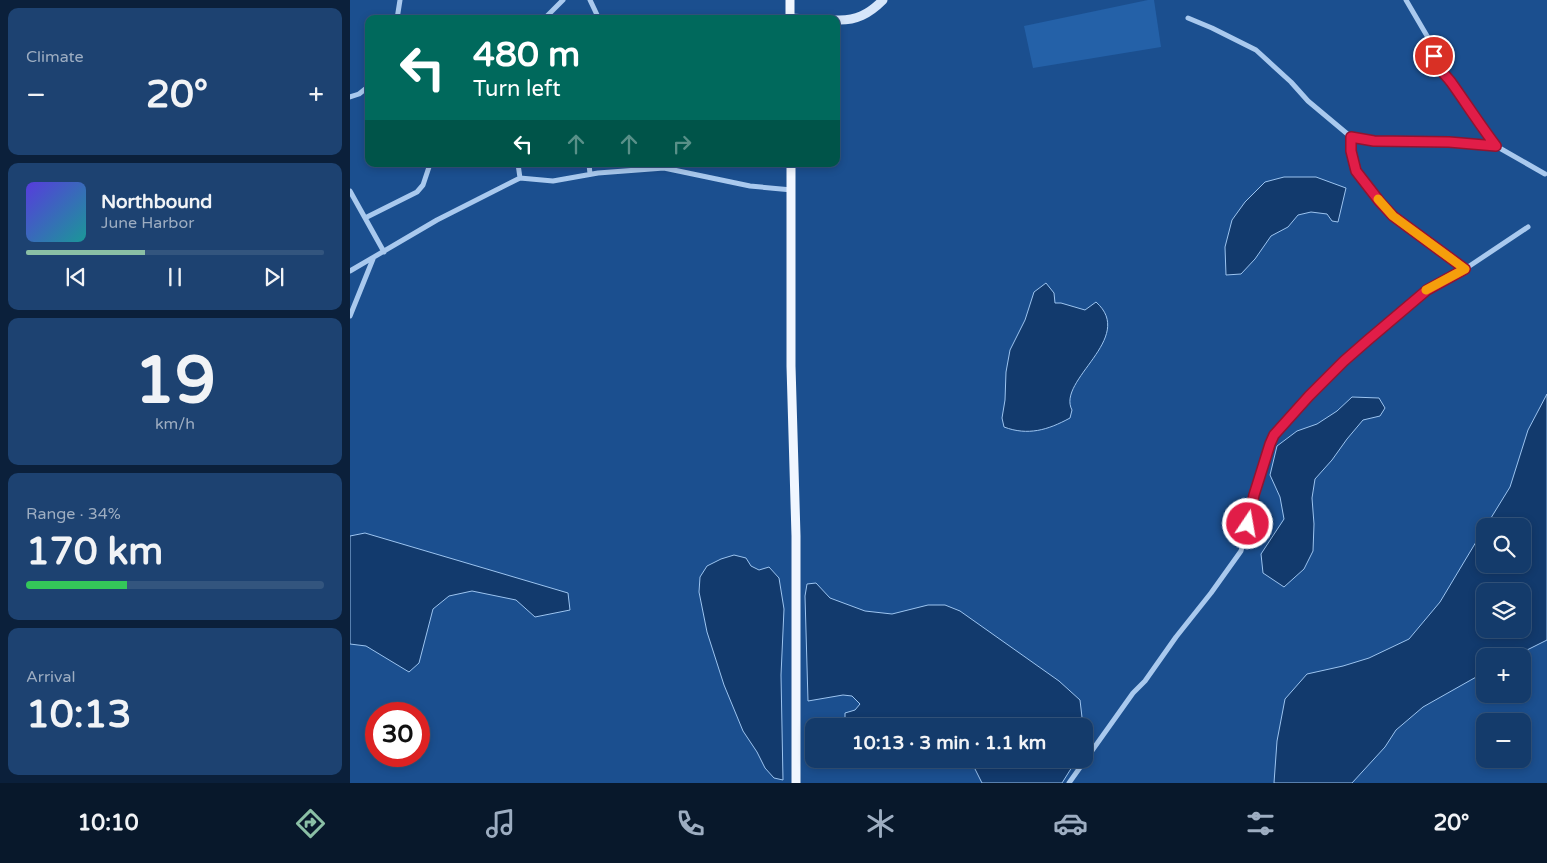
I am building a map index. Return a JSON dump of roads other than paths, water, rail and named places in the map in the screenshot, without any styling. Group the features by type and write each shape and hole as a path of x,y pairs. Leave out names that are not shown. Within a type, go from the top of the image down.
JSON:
{"main road":[{"path":"790,0 790,15"},
{"path":"791,167 791,366 796,536 796,783"}],"street":[{"path":"398,15 400,0"},
{"path":"550,15 563,0"},
{"path":"590,0 597,15"},
{"path":"840,20 859,18 869,13 883,0"},
{"path":"1406,0 1430,41 1437,66 1496,146 1545,174"},
{"path":"1188,18 1256,50 1291,82 1308,101 1351,137 1374,141 1449,142 1496,146"},
{"path":"350,97 365,89"},
{"path":"1351,137 1351,151 1356,171 1380,202 1400,221 1465,269"},
{"path":"364,218 417,192 423,185 429,167"},
{"path":"518,167 520,178"},
{"path":"589,167 590,174"},
{"path":"350,271 438,220 520,178 553,181 629,167 664,168 750,186 792,190"},
{"path":"350,191 384,252"},
{"path":"1069,783 1133,693 1145,681 1176,637 1237,558 1244,539 1254,495 1274,435 1344,361 1427,290 1465,269 1528,227"},
{"path":"350,316 373,258"}]}
